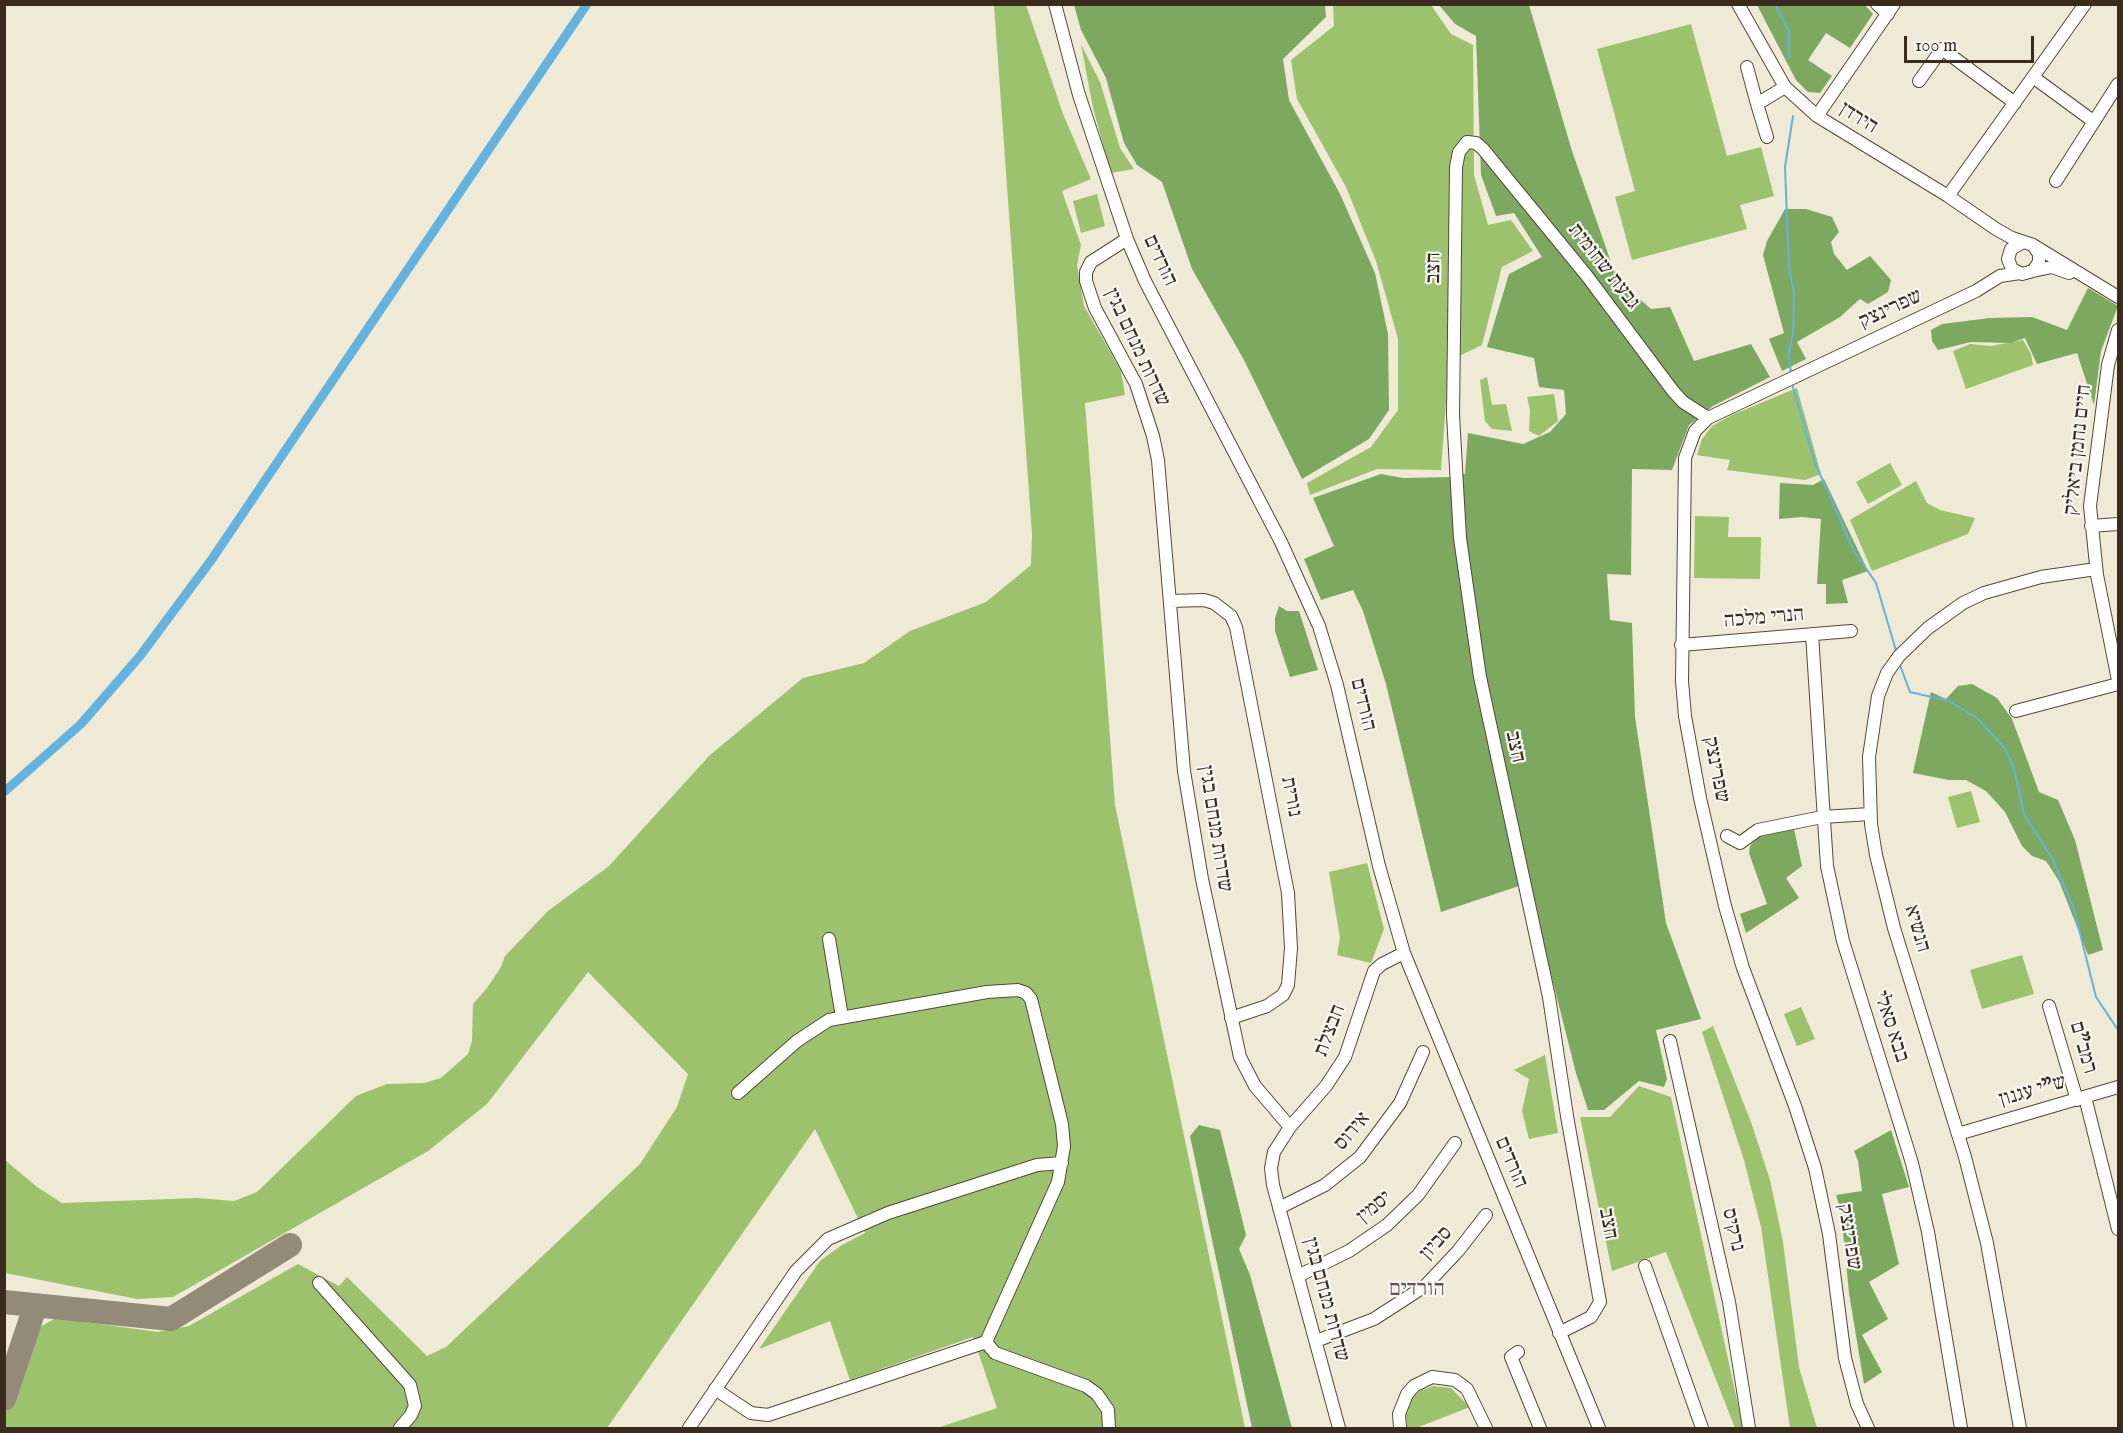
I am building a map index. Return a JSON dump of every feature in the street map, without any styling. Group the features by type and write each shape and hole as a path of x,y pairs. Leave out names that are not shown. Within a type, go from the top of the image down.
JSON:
{"street":[{"name":"הורדים","path":"1055,4 1079,95 1127,239 1145,281 1308,599 1337,685 1379,866 1404,953 1599,1428"},
{"name":"הירדן","path":"1738,4 1785,87 1817,116 1948,196 1996,229 2003,236 2008,256"},
{"path":"1817,116 1891,9 1877,4"},
{"path":"1948,196 2085,4"},
{"path":"1919,81 1942,49 2015,103"},
{"path":"1747,67 1767,137"},
{"path":"2033,77 2093,121"},
{"path":"2056,181 2118,84"},
{"path":"1757,104 1785,87"},
{"name":"גבעת שחומית","path":"1467,142 1476,143 1483,149 1592,283 1673,391 1683,402 1708,418"},
{"name":"חצב","path":"1467,142 1459,152 1456,167 1453,415 1460,538 1480,677 1549,997 1566,1116 1600,1302 1591,1317 1559,1333"},
{"name":"הירדן","path":"1996,229 2028,243 2118,297"},
{"name":"שדרות מנחם בגין","path":"1127,239 1091,262 1086,272 1086,281 1095,308 1136,384 1153,436 1184,771 1202,879 1235,1040 1247,1072 1290,1127 1274,1152 1271,1168 1339,1428"},
{"path":"2028,243 2040,256 2026,272 2012,268 2008,256 2015,245 2028,243"},
{"name":"שפרינצק","path":"1992,281 2008,256"},
{"name":"הירדן","path":"2026,272 2048,267 2058,268 2118,297"},
{"name":"שפרינצק","path":"1868,1428 1857,1404 1845,1358 1829,1234 1815,1168 1795,1106 1753,999 1709,843 1685,716 1682,645 1683,474 1688,444 1695,431 1708,418 1992,281 2026,272"},
{"name":"חיים נחמן ביאליק","path":"2118,330 2108,364 2091,481 2091,526 2096,569 2118,682"},
{"path":"2091,526 2118,524"},
{"name":"הנשיא","path":"2020,1428 1987,1243 1958,1134 1894,928 1876,855 1870,814 1869,757 1873,723 1887,673 1899,656 1945,615 1984,593 2041,577 2096,569"},
{"name":"נורית","path":"1170,601 1204,600 1214,603 1231,616 1236,627 1288,893 1291,948 1288,986 1275,1002 1231,1018"},
{"name":"הנרי מלכה","path":"1682,645 1851,631"},
{"name":"בבא סאלי","path":"1812,634 1822,817 1827,866 1843,941 1905,1137 1929,1232 1961,1428"},
{"path":"2016,711 2118,682"},
{"path":"1727,836 1740,843 1758,830 1822,817 1870,814"},
{"path":"829,939 842,1017"},
{"name":"חבצלת","path":"1290,1127 1337,1071 1352,1041 1374,971 1382,964 1404,953"},
{"path":"715,1389 751,1413 768,1415 986,1342 1058,1182 1062,1162 1062,1124 1031,999 1026,993 1006,989 829,1020 797,1041 738,1093"},
{"name":"רמב\"ם","path":"2049,1006 2081,1099 2118,1229"},
{"name":"נרקיס","path":"1670,1041 1729,1302 1749,1428"},
{"name":"אירוס","path":"1280,1208 1325,1185 1360,1157 1400,1103 1424,1052"},
{"name":"ש\"י עגנון","path":"1958,1134 2118,1087"},
{"name":"יסמין","path":"1298,1276 1349,1251 1387,1226 1418,1195 1455,1143"},
{"path":"689,1428 796,1271 828,1239 888,1213 1037,1165 1062,1162"},
{"name":"סביון","path":"1316,1341 1374,1319 1425,1286 1458,1251 1486,1215"},
{"path":"1645,1266 1702,1428"},
{"path":"319,1283 410,1385 415,1406 400,1428"},
{"path":"986,1342 994,1353 1086,1386 1097,1394 1108,1410 1109,1428"},
{"path":"1518,1352 1511,1357 1540,1428"},
{"path":"1400,1428 1399,1414 1407,1394 1414,1386 1432,1377 1455,1380 1467,1389 1486,1428"}],"green space":[{"path":"994,5 1026,5 1063,114 1091,179 1062,191 1081,245 1077,265 1084,306 1121,371 1125,395 1085,403 1115,805 1245,1428 937,1428 997,1408 973,1337 850,1380 830,1321 759,1349 820,1261 842,1245 865,1233 815,1129 607,1428 5,1428 4,1418 38,1328 56,1318 158,1332 189,1326 298,1264 339,1286 347,1277 427,1356 446,1347 640,1164 677,1107 688,1074 588,972 487,1104 428,1151 173,1297 137,1299 5,1273 5,1160 37,1187 62,1203 197,1198 234,1201 257,1192 356,1096 387,1084 424,1083 441,1078 468,1054 472,1041 473,1004 501,967 505,956 548,911 609,866 710,755 803,678 864,663 910,631 986,602 1031,565 1032,534"},
{"path":"1074,5 1325,5 1326,17 1283,59 1289,100 1340,194 1375,273 1388,334 1389,410 1369,439 1302,479 1244,360 1192,269 1162,182 1137,165 1124,143 1106,78 1081,30"},
{"path":"1333,5 1431,5 1451,34 1473,45 1474,175 1488,225 1511,220 1533,251 1502,267 1482,345 1449,361 1441,470 1377,469 1310,495 1307,483 1371,447 1398,410 1398,339 1376,261 1346,187 1297,99 1291,60 1334,26"},
{"path":"1439,5 1529,5 1572,151 1617,279 1651,309 1670,307 1694,361 1751,344 1770,377 1713,406 1689,425 1672,470 1632,469 1631,575 1607,574 1610,620 1632,623 1635,717 1666,923 1701,1019 1656,1030 1667,1079 1664,1087 1639,1081 1604,1110 1588,1110 1576,1073 1528,883 1441,912 1386,684 1363,611 1353,590 1321,600 1304,559 1334,546 1313,498 1381,474 1403,478 1451,477 1465,474 1468,433 1523,444 1550,432 1566,414 1564,390 1539,387 1534,358 1487,347 1509,274 1542,257 1514,213 1496,216 1481,175 1476,36 1455,24"},
{"path":"1757,5 1865,5 1873,14 1850,48 1826,33 1808,60 1832,76 1820,93 1808,92 1796,80"},
{"path":"1691,24 1727,156 1761,147 1774,196 1740,205 1747,229 1632,260 1615,197 1635,191 1597,49"},
{"path":"1081,44 1100,82 1120,148 1134,169 1111,173 1093,108"},
{"path":"1097,194 1105,226 1081,233 1073,201"},
{"path":"1785,209 1806,209 1832,217 1839,232 1831,242 1834,254 1847,270 1870,256 1891,280 1888,292 1868,304 1860,299 1840,317 1797,342 1806,359 1782,371 1769,339 1784,333 1763,255 1767,241"},
{"path":"2088,288 2118,306 2101,351 2094,405 2077,353 2037,364 2025,338 2010,343 1971,342 1938,350 1932,341 1931,330 1942,324 1990,318 2032,317 2067,330"},
{"path":"2023,340 2031,354 2033,365 1966,389 1953,351 1970,344 1991,346"},
{"path":"1487,377 1492,405 1506,404 1512,431 1492,429 1485,421 1480,380"},
{"path":"1797,388 1821,474 1805,480 1727,470 1730,460 1697,455 1702,439 1712,426 1732,415"},
{"path":"1554,394 1558,421 1539,436 1529,431 1530,410 1527,397"},
{"path":"1890,463 1902,485 1868,504 1856,482"},
{"path":"1824,479 1868,571 1842,580 1848,603 1826,604 1826,584 1817,584 1821,519 1802,517 1779,519 1780,483 1813,485"},
{"path":"1916,481 1927,503 1940,510 1975,518 1968,534 1872,571 1850,520"},
{"path":"1695,516 1729,517 1728,537 1761,537 1760,579 1694,578"},
{"path":"1279,606 1287,611 1299,611 1318,670 1290,677 1275,631 1275,618"},
{"path":"1972,684 1997,698 2012,719 2039,792 2058,800 2075,840 2103,950 2088,955 2059,881 2046,861 2032,856 2022,846 2005,812 1986,791 1966,780 1949,780 1913,773 1931,692 1946,699 1958,686"},
{"path":"1971,791 1980,822 1957,828 1948,797"},
{"path":"1794,829 1802,866 1786,878 1799,898 1746,933 1740,914 1767,904 1749,853 1750,846 1758,837"},
{"path":"1367,863 1384,929 1371,963 1337,955 1340,938 1329,872"},
{"path":"2022,955 2034,994 1982,1009 1970,970"},
{"path":"1801,1007 1815,1039 1797,1046 1784,1014"},
{"path":"1713,1026 1751,1122 1770,1180 1783,1242 1799,1367 1817,1428 1790,1428 1761,1227 1744,1160 1702,1032"},
{"path":"1545,1055 1558,1133 1529,1139 1522,1111 1529,1079 1514,1070"},
{"path":"1639,1086 1671,1097 1743,1428 1735,1428 1666,1252 1612,1271 1580,1117 1610,1117"},
{"path":"1199,1125 1220,1130 1246,1235 1239,1249 1250,1275 1292,1428 1252,1428 1190,1136"},
{"path":"1891,1130 1909,1187 1882,1194 1899,1264 1869,1282 1888,1319 1862,1335 1882,1372 1864,1384 1849,1293 1841,1211 1836,1195 1862,1191 1858,1161 1854,1151"},
{"path":"1433,1386 1451,1388 1470,1407 1416,1428 1407,1428 1406,1414 1412,1398 1418,1392"}],"waterway":[{"path":"4,792 81,724 140,656 212,559 587,4"},
{"path":"1775,4 1789,31 1789,58"},
{"path":"1791,372 1788,356 1793,334 1794,292 1789,269 1785,167 1793,116"},
{"path":"1792,384 1815,463 1854,551 1876,583 1897,654"},
{"path":"1900,665 1910,692 1949,701 1977,718 2004,747 2014,768 2024,814 2053,860 2074,909 2096,997 2118,1030"}],"taxiway":[{"path":"4,1302 171,1319 290,1245"},
{"path":"4,1399 35,1307"}],"district":[{"name":"הורדים","path":"1417,1290"}]}
